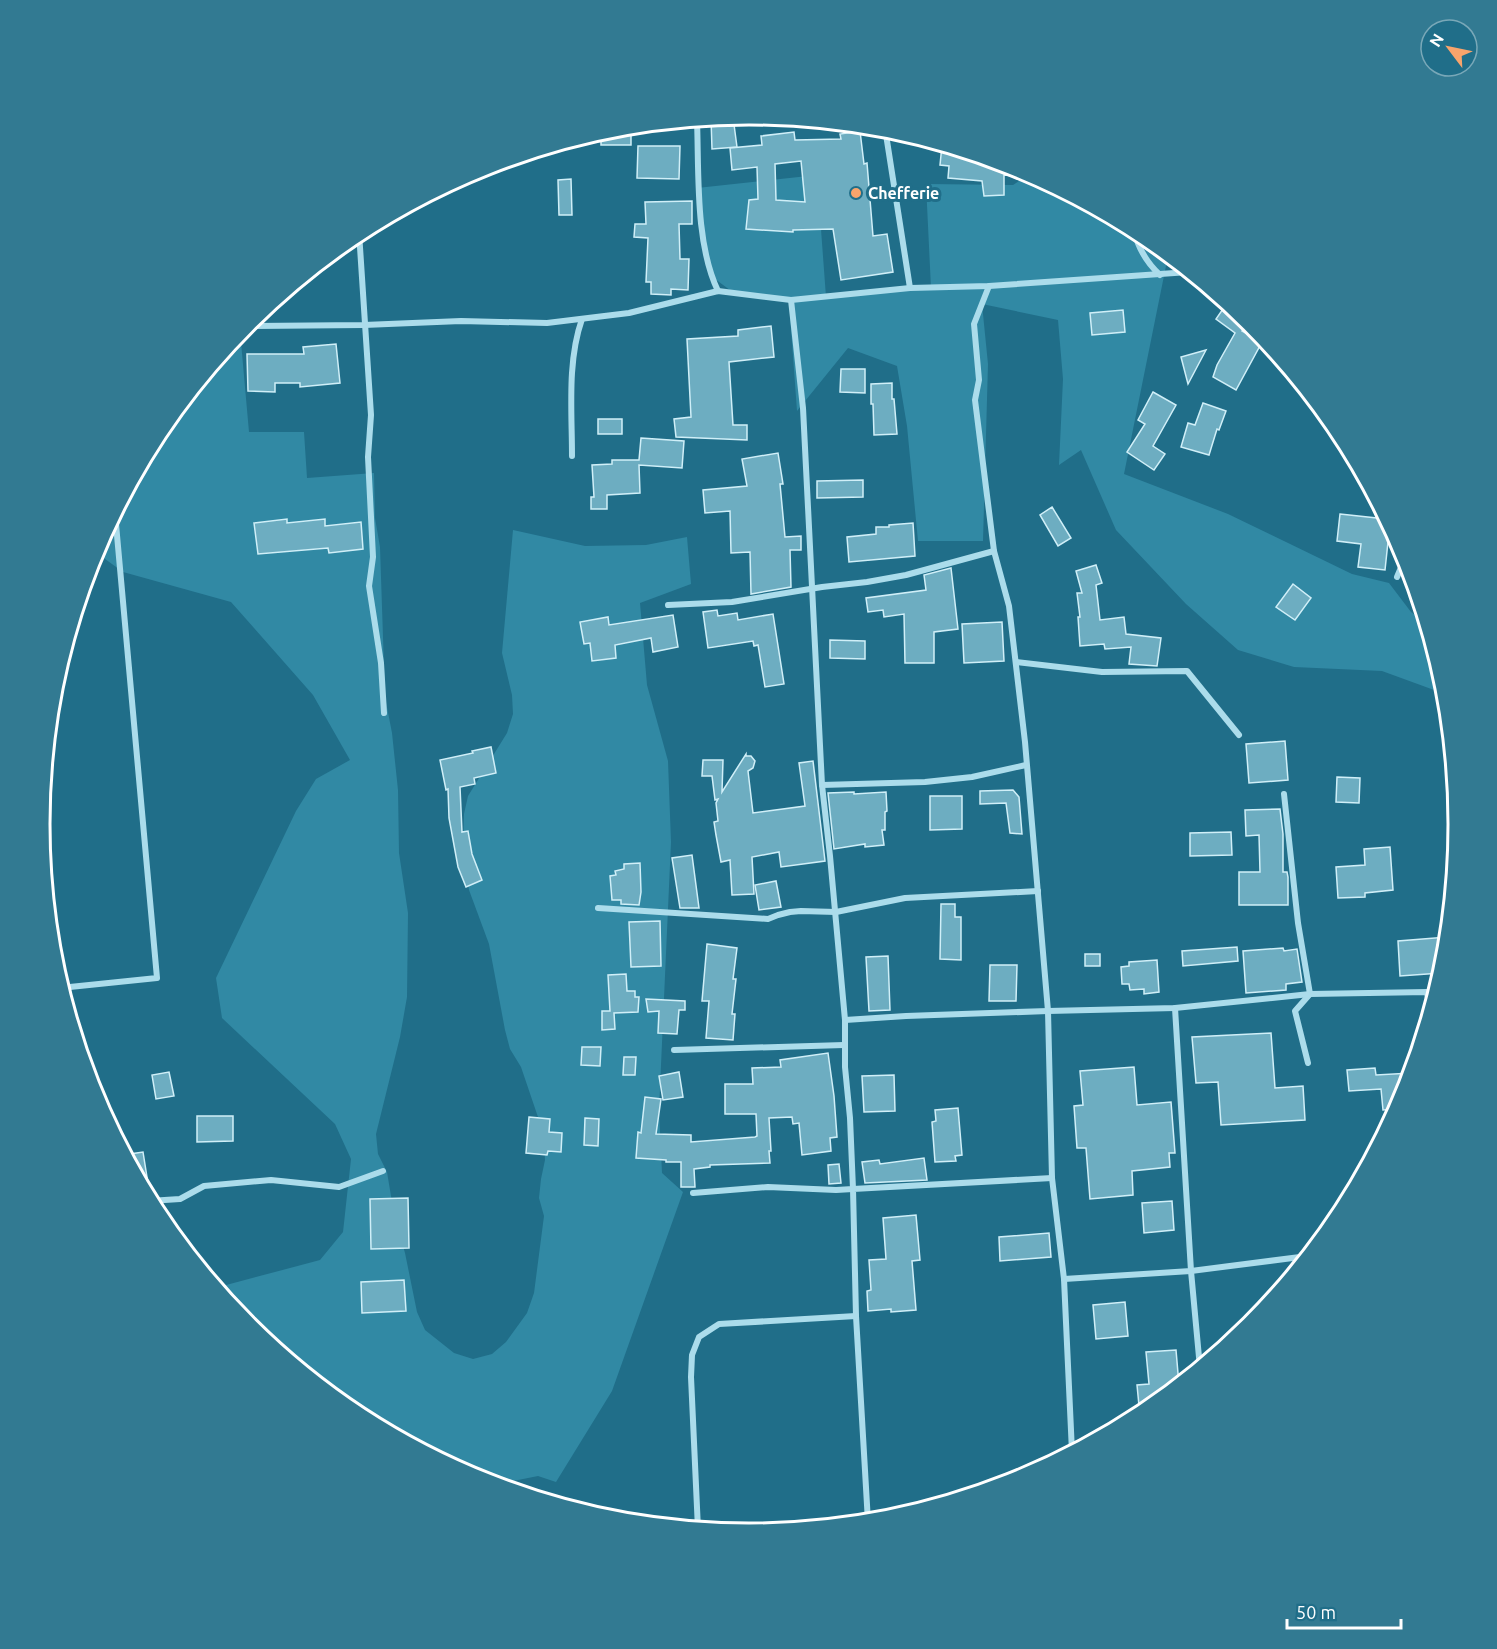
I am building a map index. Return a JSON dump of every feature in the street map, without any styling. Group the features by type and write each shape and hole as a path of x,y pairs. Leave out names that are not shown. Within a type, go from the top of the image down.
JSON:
{"street":[{"path":"696,128 702,230 709,266 718,291"},
{"path":"887,139 910,288"},
{"path":"359,244 371,415 368,457 373,557 369,586 381,663 384,713"},
{"path":"1140,245 1150,266 1160,275"},
{"path":"259,326 460,321 547,323 629,313 718,291 791,300 910,288 989,286 1178,274"},
{"path":"989,286 974,324 979,380 975,400 994,551 1009,606 1038,891 1047,1011 1052,1178 1064,1279 1072,1444"},
{"path":"791,300 803,408 822,785 845,1020 844,1045 853,1189 856,1316 867,1513"},
{"path":"572,456 573,355 582,319"},
{"path":"69,987 157,978 116,528"},
{"path":"668,605 732,602 812,588 867,582 906,575 994,551"},
{"path":"1397,577 1399,571"},
{"path":"1016,662 1102,672 1187,671 1239,735"},
{"path":"822,785 925,782 972,777 1026,765"},
{"path":"1284,794 1298,923 1310,994"},
{"path":"598,908 768,919 790,912 836,912 904,898 1038,891"},
{"path":"845,1020 1175,1008 1310,994 1427,992"},
{"path":"1308,1063 1295,1011 1310,994"},
{"path":"1175,1008 1191,1271 1199,1358"},
{"path":"674,1050 844,1045"},
{"path":"159,1200 180,1199 204,1186 271,1180 339,1187 383,1171"},
{"path":"693,1192 768,1187 836,1190 1052,1178"},
{"path":"1064,1279 1191,1271 1297,1257"},
{"path":"698,1522 691,1377 692,1355 699,1337 718,1324 856,1316"}],"shaded area":[{"path":"817,175 826,297 931,288 926,184 1013,185 1020,181 1058,198 1098,219 1166,264 1124,474 1228,514 1352,574 1389,583 1415,615 1434,690 1382,671 1294,667 1238,650 1186,604 1116,530 1081,450 1059,465 1063,379 1058,320 982,304 988,364 983,541 918,541 907,426 897,366 848,348 797,411 789,301 738,296 715,279 700,234 697,188"},
{"path":"241,344 249,432 304,432 307,478 374,473 375,518 380,547 385,697 392,733 398,790 399,853 408,913 407,997 400,1037 376,1134 378,1154 387,1172 394,1214 417,1312 425,1330 454,1353 473,1359 492,1354 506,1342 527,1313 534,1293 544,1216 539,1198 545,1160 540,1123 521,1067 510,1049 489,944 469,890 463,852 464,814 468,796 507,733 513,714 512,695 502,653 513,530 585,546 646,545 687,537 691,584 640,603 647,685 668,761 671,842 659,1110 662,1173 683,1192 612,1391 556,1482 538,1476 511,1481 439,1451 399,1430 360,1406 323,1379 254,1319 224,1286 320,1260 343,1232 351,1159 335,1124 222,1018 216,978 296,811 316,779 350,760 313,695 231,602 123,572 103,557 122,515 167,436 194,399"}],"building":[{"path":"734,126 737,147 712,149 711,127"},
{"path":"794,132 795,140 841,139 840,134 860,135 864,164 867,163 873,236 887,234 893,272 841,280 833,229 793,230 793,232 746,229 749,200 758,199 757,167 732,170 730,148 762,145 761,136","holes":["801,161 805,202 776,200 775,164"]},
{"path":"631,136 631,145 601,145 601,142"},
{"path":"638,146 680,146 679,179 637,178"},
{"path":"941,153 1006,175 1004,195 984,196 982,181 948,178 949,166 940,165"},
{"path":"571,179 572,215 559,215 558,180"},
{"path":"692,201 692,224 679,224 680,259 689,259 688,290 671,289 671,295 651,294 651,282 646,282 648,238 634,237 635,224 646,224 645,202"},
{"path":"1123,310 1125,332 1092,335 1090,313"},
{"path":"1222,311 1259,348 1236,390 1213,377 1235,333 1216,319"},
{"path":"771,326 774,357 729,362 733,425 747,425 747,440 676,437 674,419 691,417 687,339 738,336 738,330"},
{"path":"336,344 340,383 300,387 300,383 275,383 275,392 248,391 247,354 304,354 303,347"},
{"path":"1206,350 1188,384 1181,357"},
{"path":"841,369 865,369 865,393 840,392"},
{"path":"892,383 897,434 874,435 871,384"},
{"path":"1153,392 1176,405 1153,446 1165,454 1154,470 1127,452 1145,424 1138,420"},
{"path":"1203,403 1226,411 1219,430 1217,429 1209,455 1181,447 1188,423 1195,425"},
{"path":"598,419 622,419 622,434 598,434"},
{"path":"641,438 684,441 682,468 639,465 640,493 607,495 607,509 591,509 591,497 594,497 592,465 612,464 612,460 639,460"},
{"path":"778,453 783,484 780,484 785,537 801,536 801,550 790,550 791,587 751,594 750,552 731,553 730,511 705,513 703,490 747,486 742,459"},
{"path":"863,480 863,497 817,498 817,481"},
{"path":"1052,507 1071,538 1058,546 1040,515"},
{"path":"1340,514 1376,518 1388,543 1385,570 1358,567 1361,544 1337,541"},
{"path":"287,519 287,523 325,519 325,526 361,522 363,549 329,553 328,548 258,554 254,523"},
{"path":"913,523 915,556 849,562 847,537 876,534 876,527"},
{"path":"1096,565 1102,583 1096,585 1100,620 1124,617 1126,634 1161,638 1157,666 1129,664 1131,647 1105,649 1104,644 1080,646 1077,593 1082,593 1076,571"},
{"path":"951,568 958,629 934,632 934,663 905,663 904,614 884,617 883,610 868,612 866,598 926,590 924,575"},
{"path":"1293,584 1311,598 1295,620 1276,607"},
{"path":"717,610 718,616 737,613 738,620 773,614 784,684 765,687 758,645 754,646 753,641 708,648 703,612"},
{"path":"673,615 678,647 653,652 651,638 615,645 616,658 592,661 590,643 584,644 580,622 608,617 609,625"},
{"path":"1002,622 1004,661 964,663 962,624"},
{"path":"830,640 865,641 865,659 830,658"},
{"path":"1285,741 1288,780 1249,783 1246,744"},
{"path":"491,747 496,773 474,778 475,784 460,787 462,832 468,831 472,854 482,880 466,887 458,867 449,818 448,789 446,790 440,760"},
{"path":"746,754 755,761 753,768 748,771 753,813 805,806 799,763 813,761 825,861 781,867 779,852 752,857 754,894 732,895 730,860 721,862 714,822 718,821 716,803 718,799 715,800 712,776 702,776 703,760 723,760 722,792"},
{"path":"1337,777 1360,778 1359,803 1336,802"},
{"path":"1013,790 1019,797 1022,834 1010,833 1006,803 980,804 980,791"},
{"path":"854,792 854,794 886,792 885,830 882,830 884,845 865,847 865,844 834,849 828,793"},
{"path":"930,796 962,796 962,829 930,830"},
{"path":"1280,809 1283,834 1283,872 1287,872 1288,877 1288,905 1239,905 1239,872 1260,872 1259,835 1246,836 1245,810"},
{"path":"1231,832 1232,855 1190,856 1190,833"},
{"path":"1390,847 1393,890 1365,893 1365,897 1338,898 1336,867 1365,865 1364,849"},
{"path":"692,855 699,908 680,908 672,858"},
{"path":"640,863 639,905 621,904 621,900 612,900 610,876 616,875 615,871 624,869 624,864"},
{"path":"776,881 781,907 759,910 755,885"},
{"path":"941,904 955,904 955,917 961,917 961,960 940,959"},
{"path":"660,921 661,966 631,967 629,922"},
{"path":"1438,938 1431,974 1400,976 1398,941"},
{"path":"707,944 737,948 733,979 736,979 732,1014 735,1014 733,1040 706,1038 709,1001 702,1001"},
{"path":"1237,947 1238,961 1183,966 1182,951"},
{"path":"1283,948 1284,951 1297,949 1302,982 1286,984 1286,990 1246,993 1243,951"},
{"path":"1085,954 1100,954 1100,966 1085,966"},
{"path":"888,956 890,1010 869,1011 866,957"},
{"path":"1157,960 1159,992 1144,994 1144,989 1130,990 1129,984 1122,984 1121,967 1129,966 1129,962"},
{"path":"990,965 1017,965 1016,1001 989,1001"},
{"path":"626,974 627,991 635,991 635,997 639,997 638,1012 614,1013 615,1029 602,1030 602,1011 610,1011 608,975"},
{"path":"646,999 685,1001 685,1010 679,1010 677,1034 658,1033 659,1011 648,1012"},
{"path":"1271,1033 1275,1088 1303,1086 1305,1120 1221,1125 1218,1082 1196,1083 1192,1037"},
{"path":"582,1047 601,1047 600,1066 581,1065"},
{"path":"828,1053 837,1137 830,1138 831,1151 802,1155 799,1123 793,1124 792,1117 769,1118 770,1163 710,1165 710,1167 694,1169 695,1187 681,1187 681,1162 636,1158 638,1132 641,1133 645,1097 661,1099 656,1134 691,1135 691,1142 755,1137 757,1136 756,1114 725,1114 725,1084 753,1084 752,1068 781,1067 780,1060"},
{"path":"624,1057 636,1057 635,1075 623,1075"},
{"path":"1134,1067 1137,1105 1171,1102 1175,1153 1169,1153 1170,1167 1132,1171 1133,1195 1090,1199 1086,1148 1077,1148 1074,1106 1083,1105 1080,1071"},
{"path":"1375,1068 1376,1075 1401,1074 1386,1110 1383,1110 1381,1089 1349,1091 1347,1070"},
{"path":"169,1072 174,1096 156,1099 152,1075"},
{"path":"679,1072 683,1097 663,1100 659,1076"},
{"path":"894,1075 895,1111 864,1112 862,1076"},
{"path":"958,1108 962,1155 955,1156 956,1161 935,1162 932,1122 936,1121 935,1110"},
{"path":"197,1116 233,1116 233,1141 197,1142"},
{"path":"529,1117 550,1119 549,1132 562,1133 561,1152 548,1151 547,1155 526,1153"},
{"path":"585,1118 599,1119 598,1146 584,1145"},
{"path":"143,1152 148,1182 143,1174 132,1154"},
{"path":"924,1158 927,1180 865,1183 862,1162 879,1160 880,1164"},
{"path":"839,1164 841,1183 829,1184 828,1165"},
{"path":"408,1198 409,1248 371,1249 370,1199"},
{"path":"1172,1201 1174,1230 1144,1233 1142,1203"},
{"path":"916,1215 920,1260 912,1261 916,1310 868,1311 867,1291 871,1290 869,1260 886,1259 883,1218"},
{"path":"1049,1233 1051,1257 1000,1261 999,1237"},
{"path":"404,1280 406,1311 362,1313 361,1282"},
{"path":"1125,1302 1128,1336 1096,1339 1093,1305"},
{"path":"1176,1350 1178,1376 1139,1405 1137,1385 1149,1384 1146,1352"}],"place":[{"name":"Chefferie","path":"856,193"}]}
